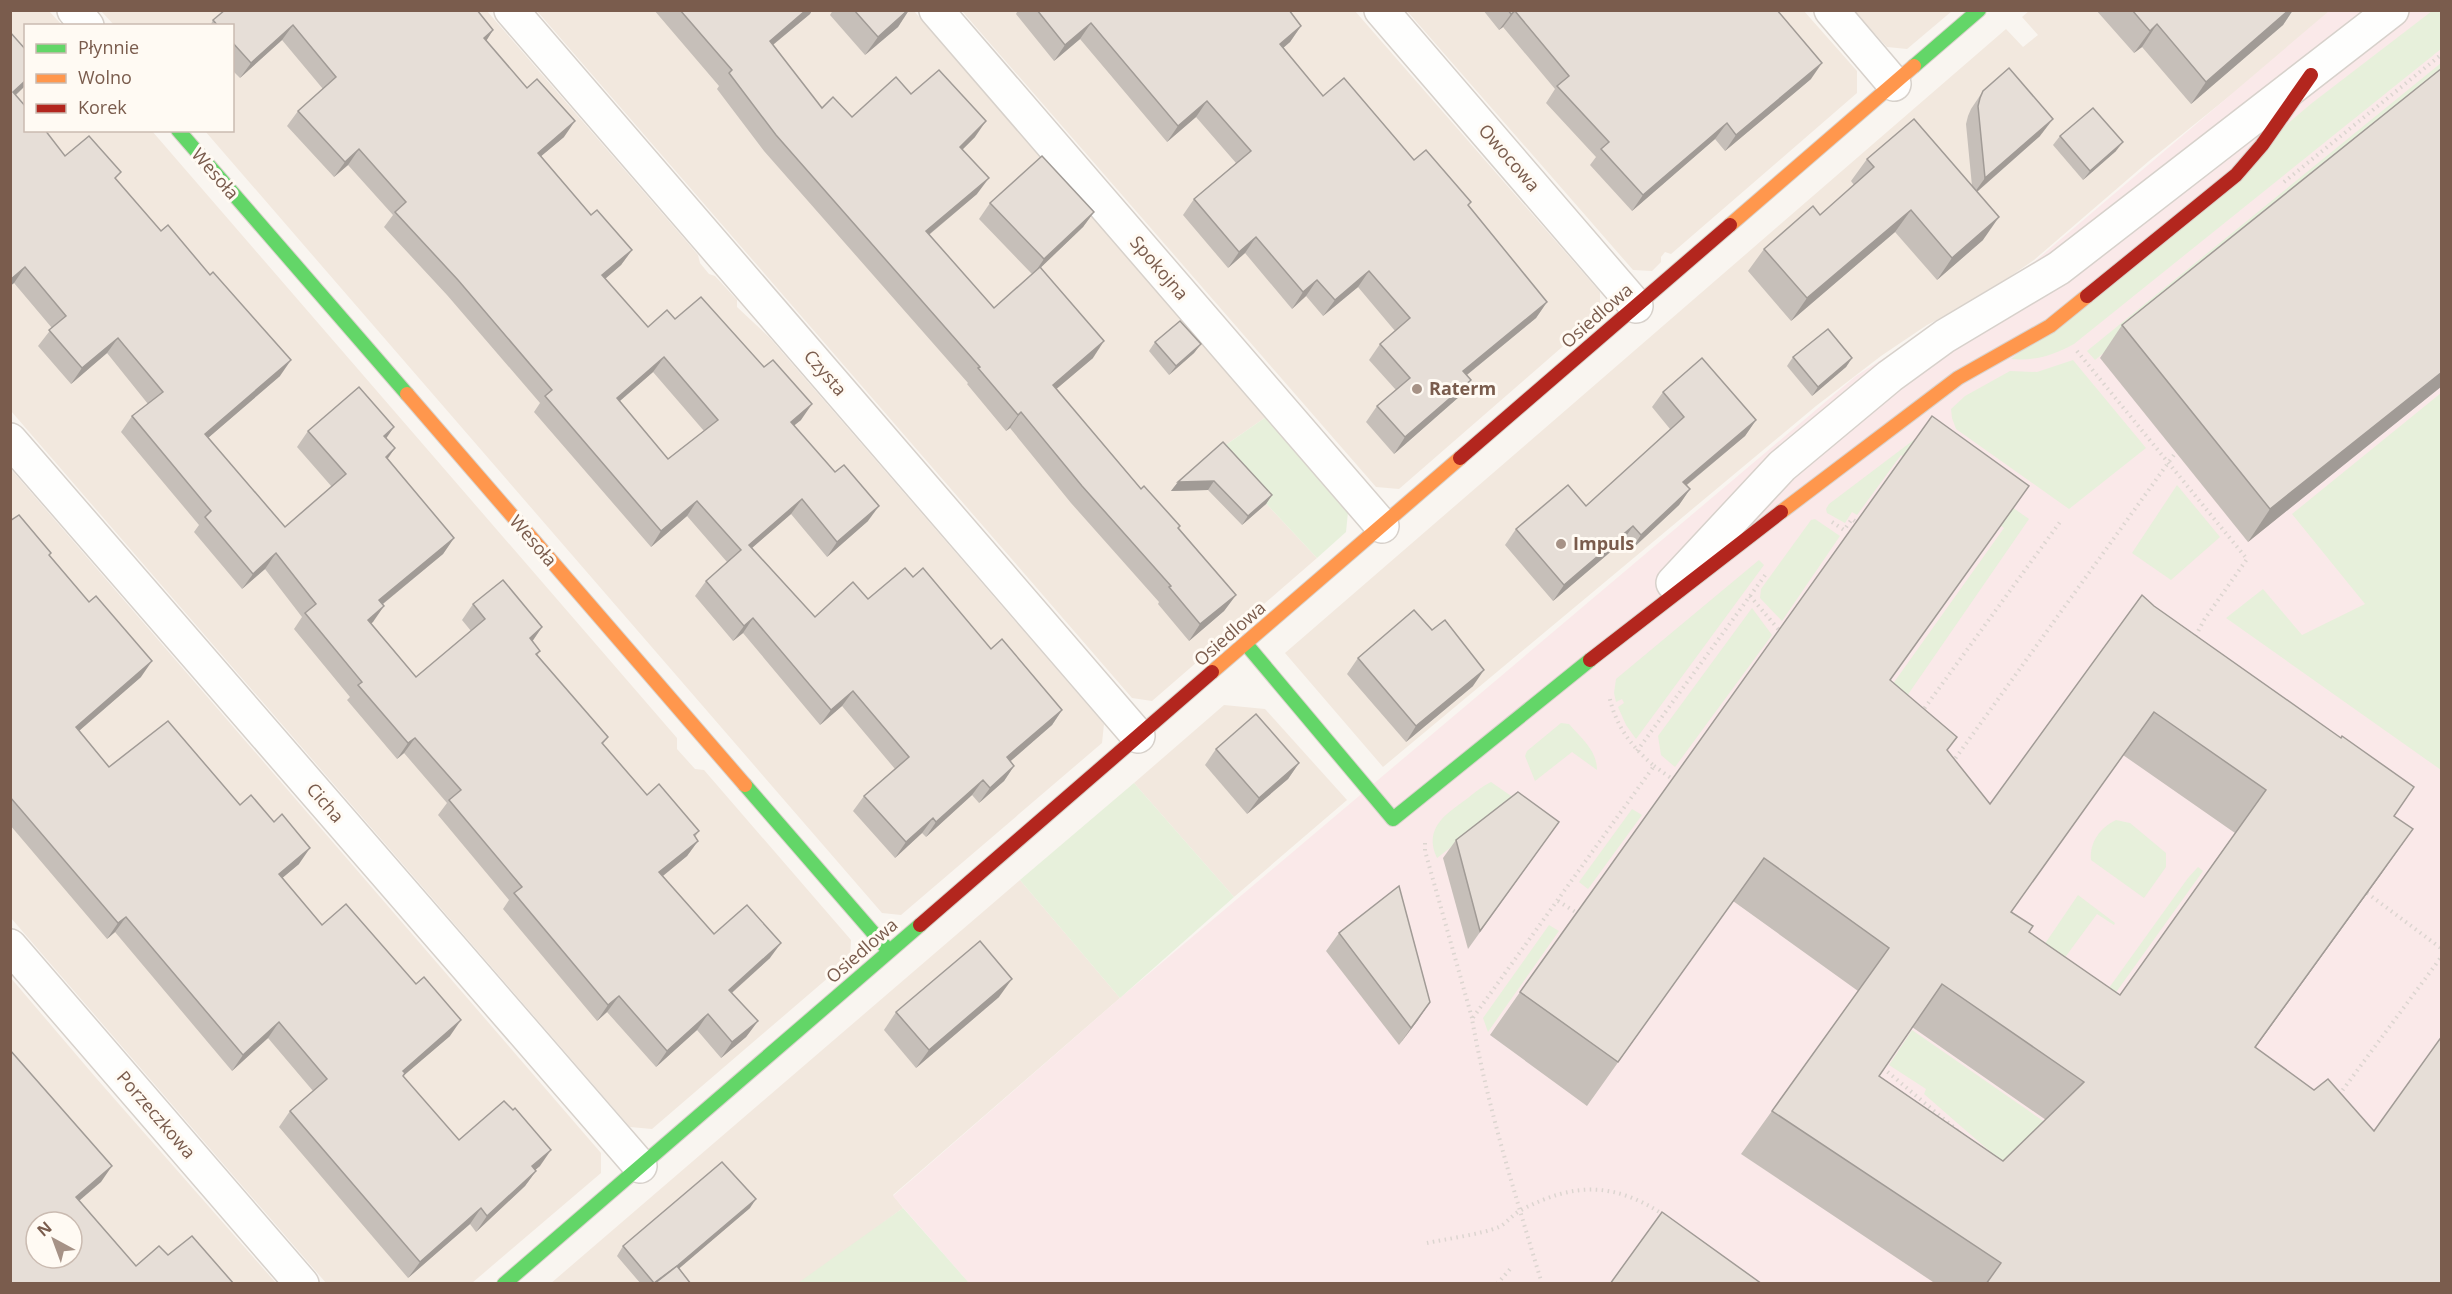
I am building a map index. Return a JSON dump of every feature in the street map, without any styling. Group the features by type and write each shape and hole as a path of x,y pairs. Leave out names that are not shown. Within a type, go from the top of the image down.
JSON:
{"street":[{"path":"74,10 85,24"},
{"name":"Czysta","path":"511,10 1138,736"},
{"name":"Spokojna","path":"936,10 1382,526"},
{"name":"Owocowa","path":"1381,10 1636,306"},
{"path":"1831,10 1894,84"},
{"name":"Osiedlowa","path":"504,1284 1979,10"},
{"path":"1637,622 1782,466 1890,376 1945,336 2060,268 2392,10"},
{"path":"1246,644 1393,819 1637,622 1958,378 2060,319 2235,175 2262,145 2311,75"},
{"name":"Wesoła","path":"180,132 889,951"},
{"name":"Cicha","path":"10,440 640,1166"},
{"name":"Porzeczkowa","path":"10,945 302,1284"}],"path":[{"path":"2277,187 2442,54"},
{"path":"2070,354 2077,350 2247,559 2204,620 2193,641"},
{"path":"1951,765 2176,452"},
{"path":"1917,719 2060,522"},
{"path":"1637,750 1772,567"},
{"path":"1750,596 1779,630"},
{"path":"1608,691 1617,722 1637,750 1680,785"},
{"path":"1472,1019 1654,766"},
{"path":"1428,834 1425,851 1472,1019 1520,1211 1542,1284"},
{"path":"2367,893 2442,949"},
{"path":"1558,901 1577,913"},
{"path":"2333,1102 2442,956"},
{"path":"1883,1068 1966,1138"},
{"path":"1427,1243 1500,1227 1520,1211 1567,1193 1584,1190 1610,1190 1642,1203 1669,1219"},
{"path":"1497,1284 1511,1269"}],"shaded area":[{"path":"10,11 49,11 61,24 24,24 24,132 153,132 677,738 677,749 695,769 704,770 851,940 850,959 652,1129 630,1127 11,411"},
{"path":"101,11 487,11 698,255 700,263 709,274 715,276 737,300 737,307 769,337 1104,724 1102,743 901,915 882,913 206,132 234,132 234,24 113,24"},
{"path":"537,11 914,11 1266,417 1217,451 1317,558 1152,701 1132,698"},
{"path":"962,11 1355,11 1600,292 1600,314 1399,489 1376,487"},
{"path":"1407,11 1804,11 1857,71 1857,93 1671,254 1665,252 1661,257 1661,262 1652,271 1633,270"},
{"path":"1854,11 1952,11 1907,49 1887,47"},
{"path":"2029,11 2332,11 2149,161 2034,260 1976,300 1927,325 1881,356 1816,406 1383,767 1285,653 2006,29 2023,47 2038,35 2022,17"},
{"path":"2329,11 2441,11 2441,1283 969,1283 893,1196 1120,998 1856,376 2034,262"},
{"path":"10,468 601,1153 601,1173 472,1283 326,1283 11,918"},
{"path":"1224,705 1265,709 1347,800 1234,897 1134,783"},
{"path":"1020,880 1120,998 893,1195 903,1208 801,1283 550,1284"},
{"path":"10,977 97,1079 276,1283 11,1283"}],"green space":[{"path":"2432,11 2441,11 2441,49 2074,344 2043,357 2011,359 2312,103"},
{"path":"2441,63 2441,78 2095,360 2087,351"},
{"path":"2073,360 2146,448 2069,509 1956,429 1951,409 1965,396 2010,371 2037,372"},
{"path":"2441,393 2441,770 2226,618 2263,589 2302,635 2365,604 2292,514"},
{"path":"1266,417 1348,512 1346,532 1317,558 1217,451"},
{"path":"1915,439 2029,519 1878,738 1865,723 2004,528 1901,455 1857,515 1852,512 1845,523 1827,513 1826,509 1829,504"},
{"path":"2177,485 2220,537 2171,580 2132,553"},
{"path":"1815,519 1840,536 1782,621 1760,598 1761,589 1811,520"},
{"path":"1759,560 1764,565 1636,739 1626,725 1618,707 1624,703 1622,699 1616,702 1614,693 1616,679"},
{"path":"1752,608 1772,635 1675,767 1661,755 1658,736"},
{"path":"1561,723 1569,724 1588,745 1594,756 1597,770 1572,752 1535,781 1525,756 1527,751"},
{"path":"1491,782 1514,798 1437,858 1433,838 1439,823 1452,810"},
{"path":"1134,783 1234,897 1120,998 1020,880"},
{"path":"1632,809 1642,815 1588,889 1579,882"},
{"path":"2116,820 2130,823 2166,853 2166,867 2144,898 2091,860 2092,847 2097,836"},
{"path":"2198,867 2203,871 2089,1030 2101,999"},
{"path":"2078,895 2115,923 2114,925 2097,914 2055,971 2036,957"},
{"path":"1549,925 1559,931 1488,1032 1483,1018"},
{"path":"1912,1030 2049,1125 2002,1162 1924,1094 1926,1089 1889,1065"},
{"path":"903,1208 969,1283 798,1283"}],"building":[{"path":"225,10 477,10 493,30 484,38 527,88 537,79 575,121 538,153 591,215 597,210 632,250 602,275 648,327 667,310 675,319 701,297 764,367 773,360 812,404 791,422 835,472 844,465 879,506 837,542 802,499 749,545 815,617 853,582 868,599 905,568 913,577 923,568 991,649 1002,639 1062,710 1007,757 1014,766 990,788 983,780 936,822 933,818 906,842 864,796 909,757 853,691 831,710 753,618 744,626 706,581 741,550 697,501 661,531 545,396 552,390 458,280 395,212 406,202 359,149 345,162 298,111 336,77 293,25 251,63 234,44 234,24 216,24 213,20","holes":["664,357 718,420 668,459 617,398"]},
{"path":"680,10 806,10 770,41 822,108 833,97 852,117 896,77 911,94 939,70 986,121 960,147 989,178 926,231 994,308 1040,267 1104,341 1053,385 1141,489 1144,486 1180,526 1178,528 1236,595 1200,624 1169,587 1171,586 1082,486 1021,412 1018,415 978,368 980,367 776,135 729,73 732,70"},
{"path":"854,10 908,10 878,37"},
{"path":"1037,10 1289,10 1301,26 1280,44 1323,96 1344,78 1414,160 1426,150 1471,202 1468,205 1547,302 1463,371 1471,380 1405,437 1377,406 1410,378 1380,344 1410,318 1369,271 1335,300 1317,280 1303,292 1256,237 1239,252 1194,199 1251,151 1207,101 1178,126 1091,23 1065,45"},
{"path":"1508,10 1777,10 1822,63 1736,135 1727,123 1643,195 1601,149 1609,142 1557,86 1569,76 1515,11 1511,14"},
{"path":"2132,10 2289,10 2206,82 2157,24 2150,31"},
{"path":"10,32 24,48 24,82 13,92 24,105 24,132 47,132 65,156 89,136 121,172 115,178 161,231 168,225 210,275 213,272 291,360 205,434 285,527 346,474 308,431 359,387 394,427 384,436 395,448 386,457 454,538 379,600 384,606 368,620 416,677 485,619 473,604 503,580 542,627 530,638 540,651 536,654 608,737 602,743 647,795 659,784 699,831 694,835 698,841 659,872 714,934 747,905 781,943 729,990 758,1021 732,1042 708,1014 667,1051 619,996 608,1005 514,893 522,887 449,800 461,790 415,738 408,743 358,685 362,682 305,613 316,604 276,553 253,574 205,517 211,511 132,416 163,392 118,338 82,368 49,330 66,316 25,267 10,280"},
{"path":"2009,68 2053,119 1985,178 1978,106 1983,91"},
{"path":"2442,68 2442,372 2270,509 2122,325"},
{"path":"2093,108 2123,142 2090,171 2060,136"},
{"path":"1914,119 1999,217 1952,258 1911,210 1807,298 1764,249 1813,206 1820,215 1874,167 1867,159"},
{"path":"1042,156 1094,212 1044,259 990,203"},
{"path":"1180,321 1201,344 1176,366 1155,342"},
{"path":"1828,329 1852,358 1818,387 1793,357"},
{"path":"1702,358 1756,420 1683,482 1690,489 1641,535 1633,526 1564,585 1516,529 1568,485 1586,506 1684,417 1663,392"},
{"path":"1932,416 2029,486 1890,680 1957,737 1947,750 1990,804 2142,595 2154,606 2341,738 2342,736 2414,787 2394,816 2413,829 2255,1047 2314,1090 2328,1079 2374,1131 2442,1036 2442,1284 1986,1284 2001,1263 1772,1111 1889,948 1764,858 1618,1062 1520,992","holes":["2154,712 2266,790 2120,995 2029,932 2033,926 2011,912","1942,984 2084,1082 2003,1161 1879,1076"]},
{"path":"1223,442 1272,495 1248,516 1214,481 1178,482"},
{"path":"19,515 89,602 96,596 152,661 76,727 109,767 168,721 240,805 251,795 274,822 282,814 310,848 279,874 322,925 346,904 416,984 424,977 461,1020 403,1071 405,1073 403,1076 459,1140 504,1101 513,1110 515,1108 551,1150 532,1166 536,1171 487,1216 481,1208 420,1262 290,1111 327,1079 279,1022 243,1055 126,917 118,923 10,797 10,521"},
{"path":"1414,610 1432,630 1445,620 1484,670 1416,726 1358,658"},
{"path":"1256,714 1299,763 1259,798 1216,749"},
{"path":"1518,792 1559,822 1480,931 1456,840"},
{"path":"1399,886 1430,1002 1411,1028 1339,933"},
{"path":"980,941 1012,979 929,1050 896,1012"},
{"path":"10,1050 112,1166 76,1197 136,1266 159,1246 168,1255 192,1236 234,1284 10,1284"},
{"path":"722,1162 756,1199 654,1283 623,1246"},
{"path":"1662,1212 1762,1284 1610,1284"},
{"path":"677,1266 691,1284 654,1284"}],"traffic: fast":[{"path":"1914,66 1979,10"},
{"path":"180,132 407,394"},
{"path":"1246,644 1393,819 1590,660"},
{"path":"745,785 889,951"},
{"path":"504,1284 920,925"}],"traffic: slow":[{"path":"1730,225 1914,66"},
{"path":"1781,512 1958,378 2050,326 2087,296"},
{"path":"407,394 745,785"},
{"path":"1212,672 1460,458"}],"traffic: jam":[{"path":"2087,296 2236,175 2262,145 2311,75"},
{"path":"1460,458 1730,225"},
{"path":"1590,660 1781,512"},
{"path":"920,925 1212,672"}],"place":[{"name":"Raterm","path":"1417,389"},
{"name":"Impuls","path":"1561,544"}]}
